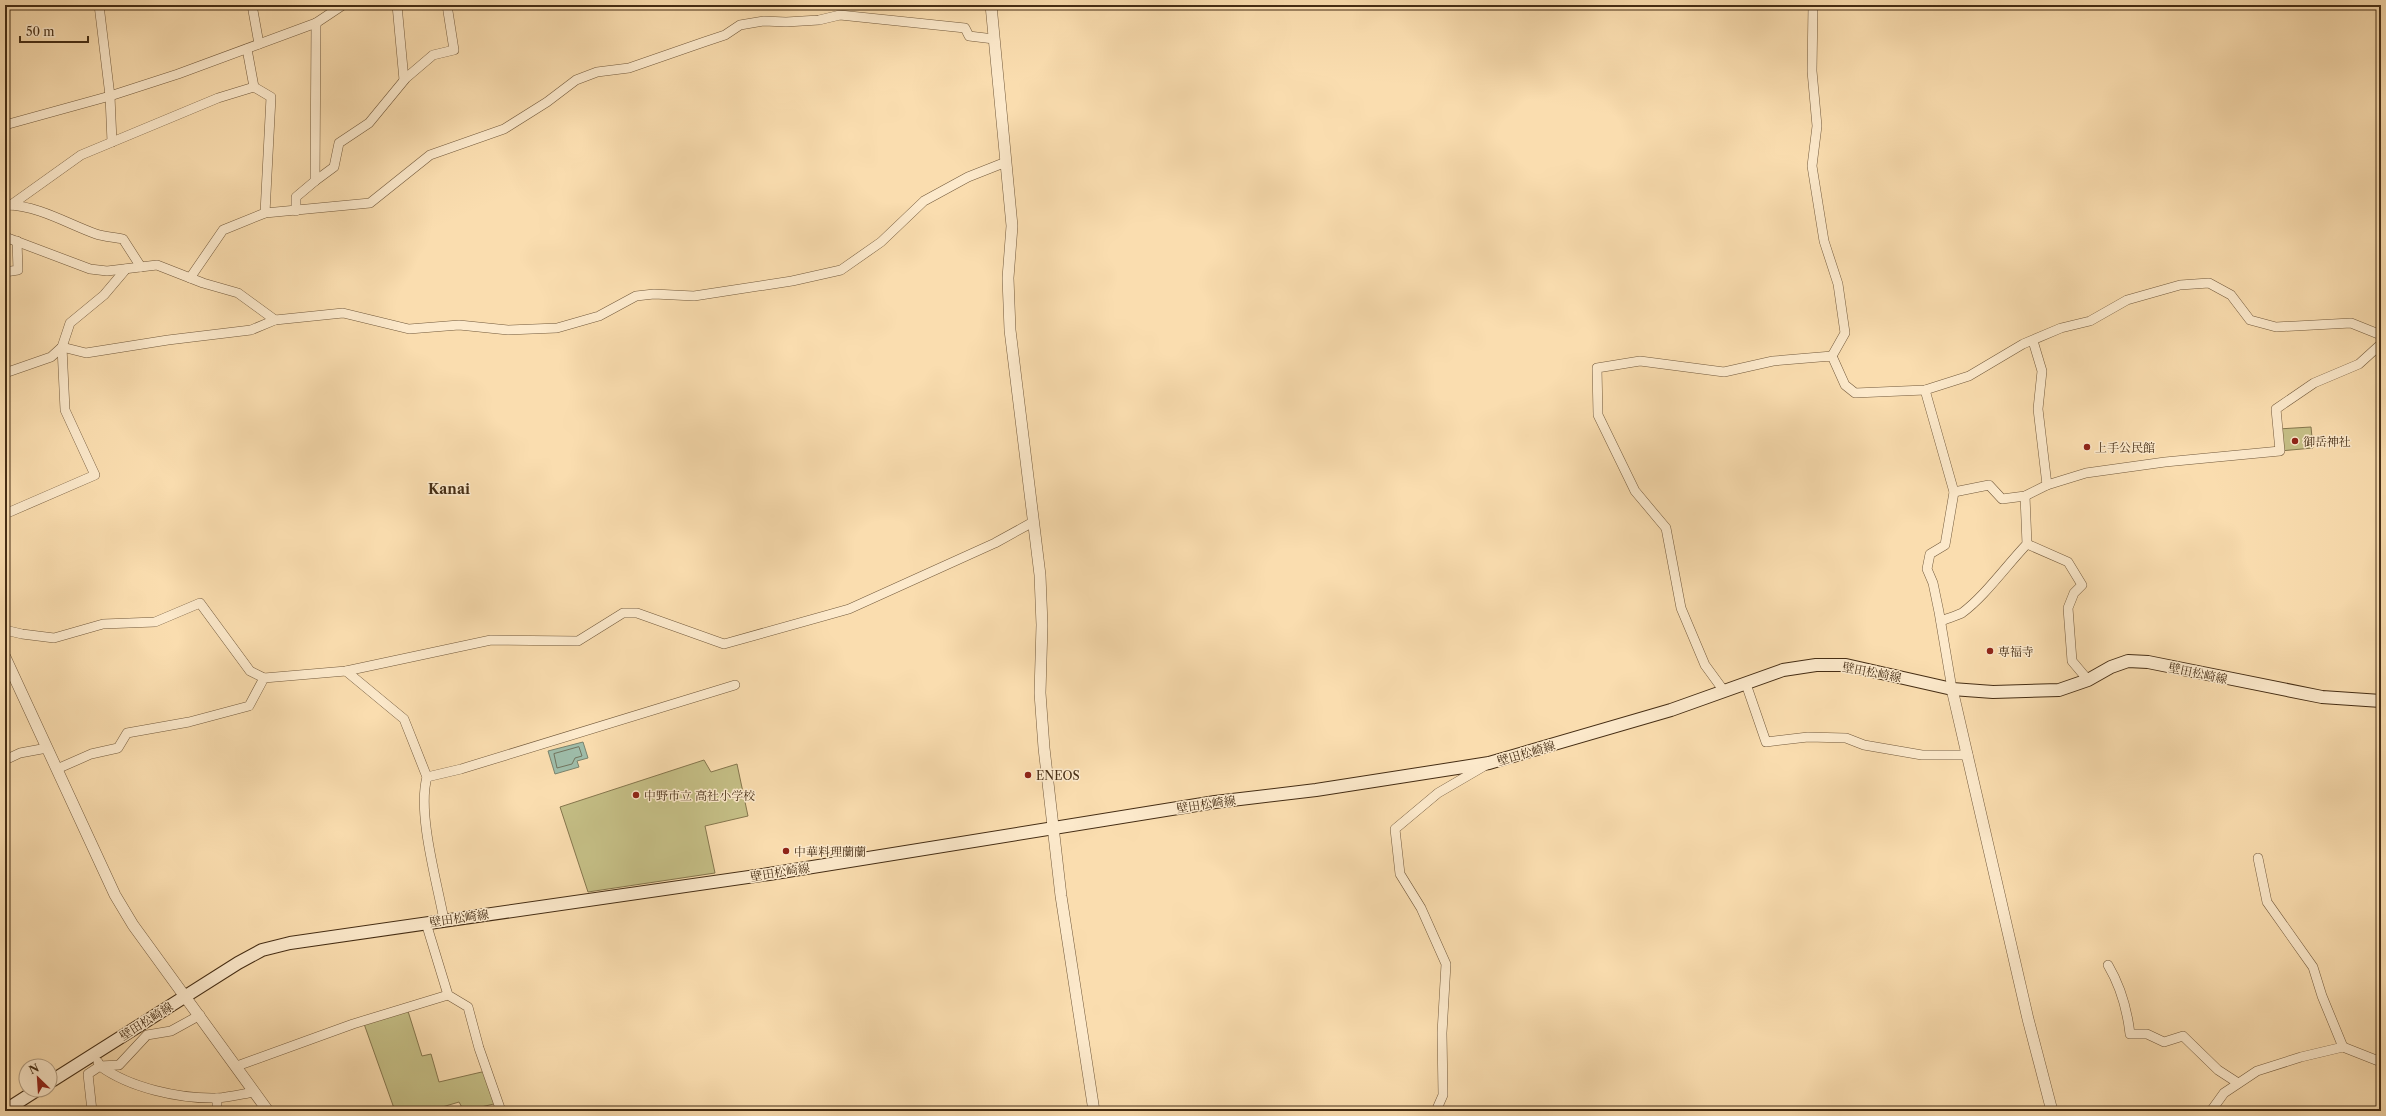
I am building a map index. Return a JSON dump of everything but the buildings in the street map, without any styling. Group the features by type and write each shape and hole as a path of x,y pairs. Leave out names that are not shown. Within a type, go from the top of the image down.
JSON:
{"main road":[{"name":"壁田松崎線","path":"58,1077 238,963 262,950 290,943 769,874 1215,802 1316,790 1489,763 1671,710 1783,670 1816,665 1846,665 1952,689 1993,692 2060,690 2088,680 2111,667 2128,661 2148,662 2322,697 2381,701"},
{"path":"11,1105 23,1098"}],"street":[{"path":"99,5 110,96 112,142"},
{"path":"252,5 258,44"},
{"path":"5,124 110,96 247,49 316,23 343,5"},
{"path":"397,5 404,80"},
{"path":"296,211 296,197 334,167 339,143 369,123 404,80 433,55 454,50 447,5"},
{"path":"991,5 1012,226 1008,278 1010,330 1040,575 1042,625 1040,693 1052,828 1094,1111"},
{"path":"1813,5 1812,71 1817,126 1812,166 1824,241 1838,284 1845,333 1832,356"},
{"path":"190,278 223,230 265,213 370,203 430,156 504,129 547,102 576,80 597,72 629,68 725,35 740,25 764,21 786,22 819,20 840,15 867,16 911,24 965,28 969,36 994,39"},
{"path":"316,23 316,181"},
{"path":"247,49 254,87"},
{"path":"8,205 81,155 218,98 254,87 271,97 265,213"},
{"path":"62,347 86,353 168,340 251,330 275,320 343,312 409,329 459,325 508,330 557,328 599,316 636,296 654,294 694,296 792,281 841,270 881,242 924,201 968,177 1006,162"},
{"path":"8,205 68,221 97,234 123,239 141,267"},
{"path":"5,237 90,269 107,272 157,265 190,278 238,293 275,320"},
{"path":"5,272 18,270 17,241"},
{"path":"5,514 96,475 65,410 62,347 70,323 104,295 126,269"},
{"path":"1832,356 1845,385 1855,393 1925,390 1969,376 2023,344 2034,341 2061,328 2090,320 2127,300 2180,285 2209,283 2231,295 2250,320 2276,327 2351,323 2381,335"},
{"path":"2034,341 2042,371 2038,409 2047,485"},
{"path":"1954,492 1989,485 2002,499 2025,496 2047,485 2086,473 2165,462 2280,451 2276,409 2314,383 2359,364 2381,344"},
{"path":"5,373 50,356 62,347"},
{"path":"1724,691 1705,664 1681,608 1666,528 1635,491 1598,415 1597,368 1640,361 1724,372 1773,361 1832,356"},
{"path":"1925,390 1954,492 1945,545 1930,554 1927,569 1933,583 1952,689 2028,1019 2052,1111"},
{"path":"1941,621 1960,614 1980,597 2002,570 2027,544 2025,496"},
{"path":"5,630 22,634 54,638 102,624 155,622 200,603 250,671 264,678 346,671 491,640 578,641 623,613 637,613 724,644 849,609 994,543 1033,522"},
{"path":"2027,544 2068,562 2082,585 2074,593 2068,608 2072,661 2088,680"},
{"path":"5,657 115,895 185,997 200,1015 268,1111"},
{"path":"346,671 404,720 427,777 424,786 425,823 444,920"},
{"path":"57,769 91,754 118,748 127,733 188,722 250,706 264,678"},
{"path":"1746,684 1766,742 1808,738 1846,738 1864,745 1922,755 1968,755"},
{"path":"427,777 461,769 735,685"},
{"path":"5,760 20,753 47,748"},
{"path":"1436,1111 1442,1095 1442,1033 1446,964 1421,908 1400,874 1395,829 1438,793 1489,763"},
{"path":"2258,858 2267,902 2313,967 2322,996 2343,1047"},
{"path":"426,923 448,995 468,1007 479,1048 501,1111"},
{"path":"2108,965 2119,984 2127,1010 2130,1034 2147,1034 2164,1042 2182,1036 2218,1070 2238,1083"},
{"path":"237,1066 353,1024 448,995"},
{"path":"92,1111 88,1074 100,1066 119,1065 147,1035 171,1031 200,1015"},
{"path":"2211,1111 2219,1107 2224,1093 2257,1070 2343,1047 2381,1062"},
{"path":"94,1054 100,1066 112,1074 161,1092 217,1098 254,1092"},
{"path":"217,1098 217,1111"}],"shaded area":[{"path":"2311,427 2313,448 2280,451 2278,429"},
{"path":"704,760 711,772 737,764 748,816 705,826 715,873 588,892 560,807"},
{"path":"407,1008 422,1056 431,1054 439,1082 486,1071 498,1103 464,1111 459,1102 429,1111 395,1111 363,1021"}],"water":[{"path":"583,742 588,758 577,761 579,767 555,774 548,751"}],"place":[{"name":"御岳神社","path":"2295,441"},
{"name":"上手公民館","path":"2087,447"},
{"name":"専福寺","path":"1990,651"},
{"name":"ENEOS","path":"1028,775"},
{"name":"中野市立 高社小学校","path":"636,795"},
{"name":"中華料理蘭蘭","path":"786,851"}],"district":[{"name":"Kanai","path":"449,489"}]}
